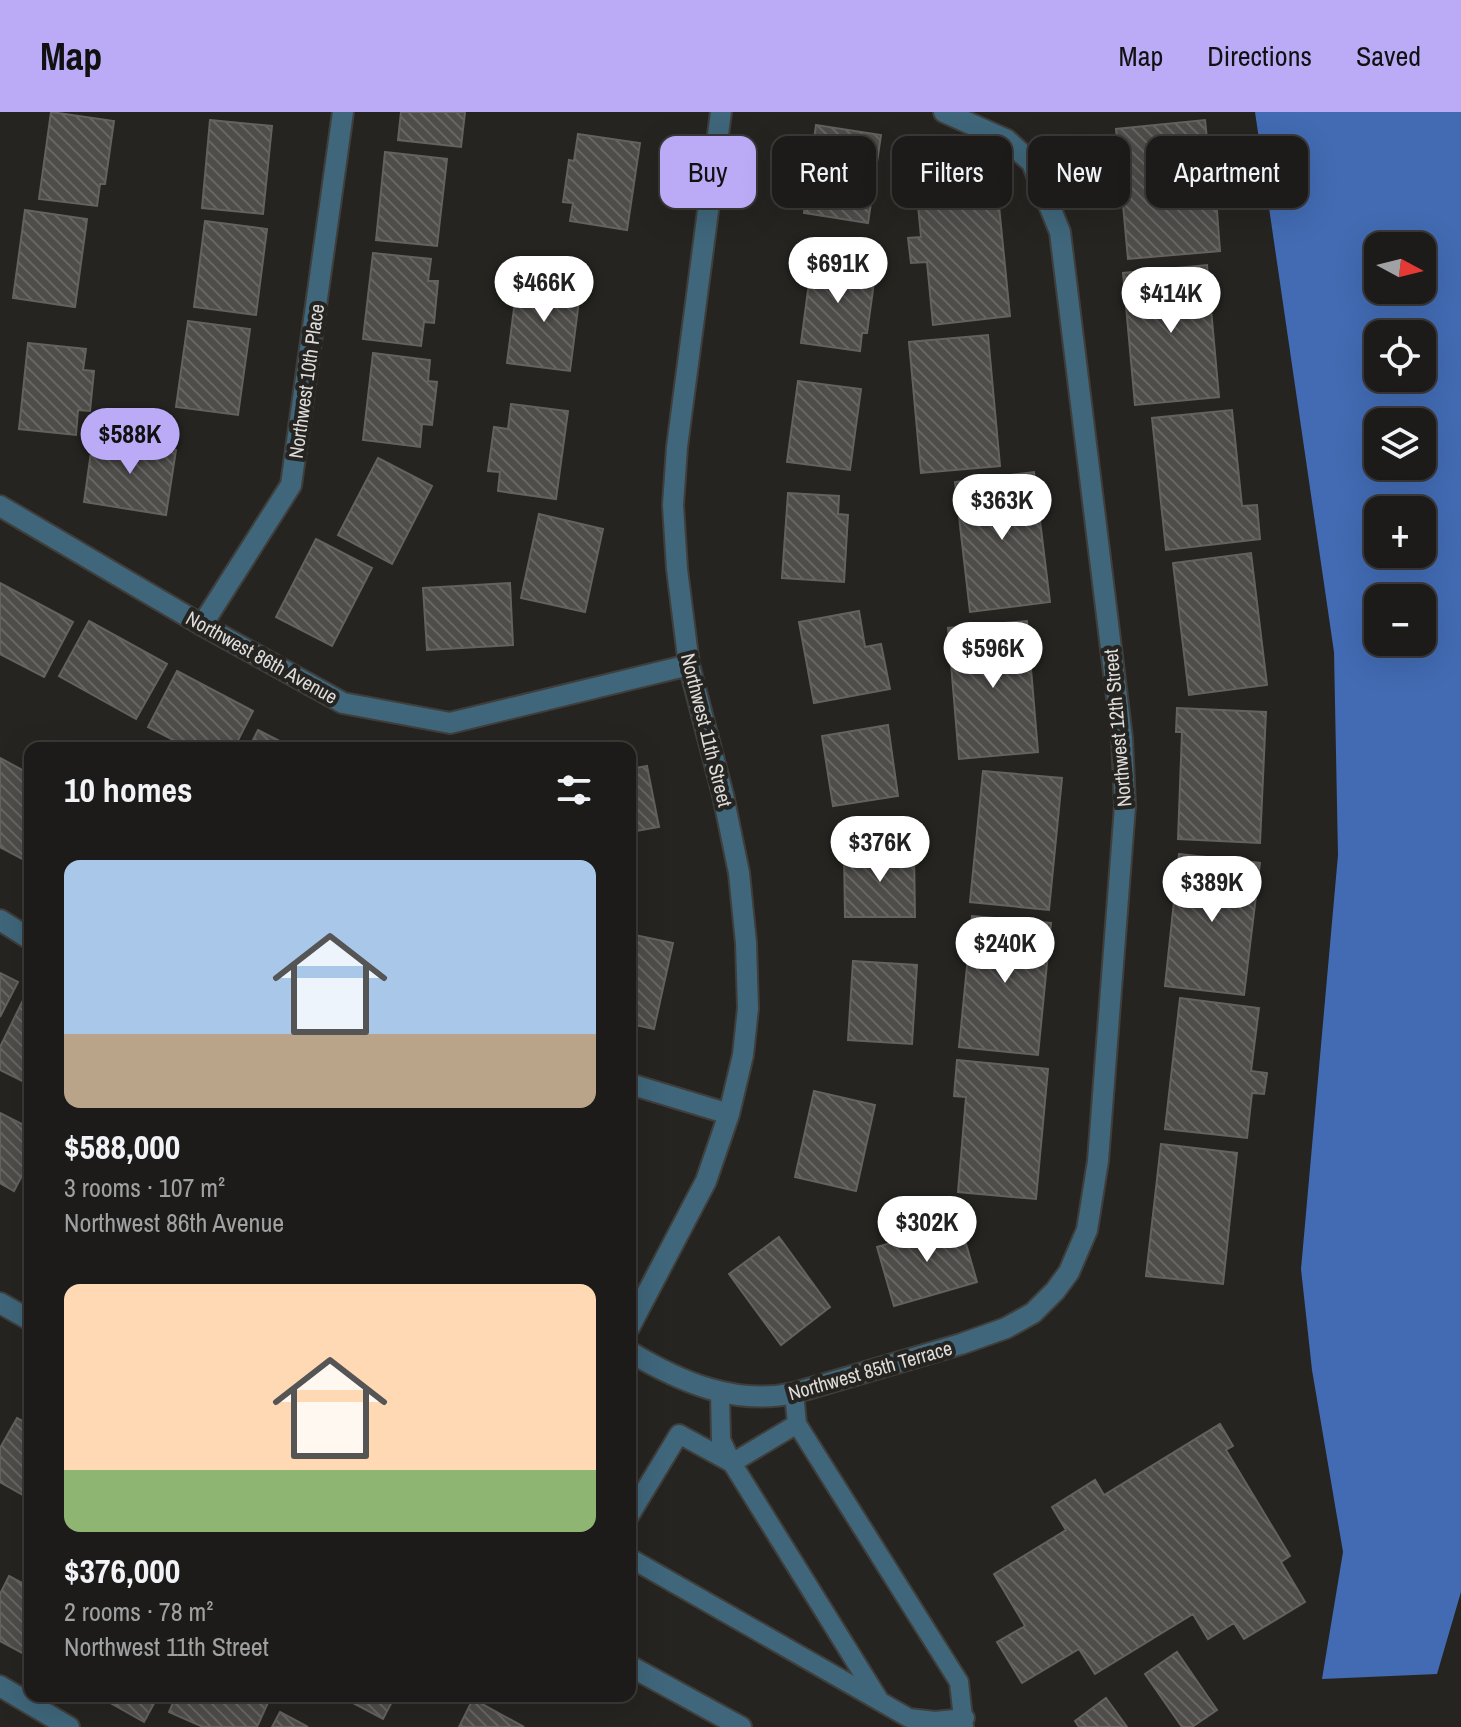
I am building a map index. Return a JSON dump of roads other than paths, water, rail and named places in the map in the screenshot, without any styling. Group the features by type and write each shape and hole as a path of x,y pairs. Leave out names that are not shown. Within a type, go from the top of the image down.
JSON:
{"street":[{"name":"Northwest 10th Place","path":"202,625 291,485 343,112"},
{"name":"Northwest 11th Street","path":"636,1315 706,1181 729,1114 743,1055 748,1008 739,873 723,795 689,665 673,505 694,307 721,112"},
{"name":"Northwest 12th Street","path":"944,112 1007,140 1032,163 1060,232 1122,738 1125,806 1098,1161 1087,1230 1069,1272 1055,1291"},
{"name":"Northwest 86th Avenue","path":"0,506 202,625 343,703 450,723 689,665"},
{"path":"0,920 24,935"},
{"path":"636,1086 729,1114"},
{"name":"Northwest 85th Terrace","path":"636,1356 656,1368 720,1393 776,1397 1006,1328 1033,1313 1055,1291"},
{"path":"0,1303 24,1317"},
{"path":"636,1669 741,1727"},
{"path":"0,1686 24,1700"},
{"path":"27,1702 69,1727"}],"lane":[{"path":"720,1393 721,1440 732,1463 879,1701"},
{"path":"636,1561 909,1718 965,1723 959,1682 797,1424 794,1393"},
{"path":"732,1463 797,1424"},
{"path":"636,1505 679,1434 732,1463"}],"water":[{"path":"1255,112 1461,112 1461,1592 1437,1674 1322,1679 1343,1552 1312,1370 1301,1269 1338,855 1334,652 1269,208 1308,208 1308,136 1259,136"}]}
